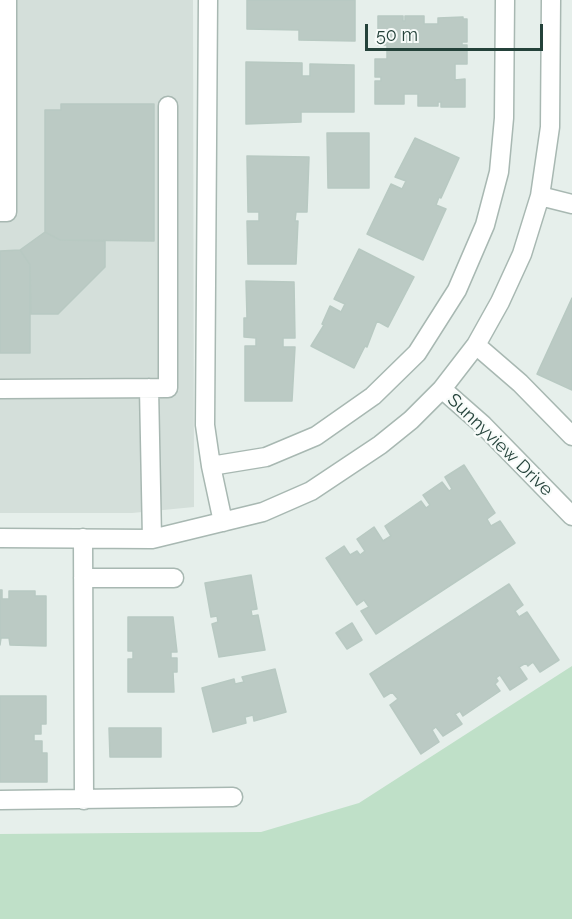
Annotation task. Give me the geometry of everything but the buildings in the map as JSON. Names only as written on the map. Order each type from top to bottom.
[{"type":"street","points":[[0,212],[7,212],[7,0]]},
{"type":"street","points":[[208,0],[205,425],[223,522]]},
{"type":"street","points":[[211,466],[266,457],[326,430],[373,396],[417,352],[457,290],[485,225],[499,172],[504,118],[505,0]]},
{"type":"street","name":"Sunnyview Drive","points":[[551,0],[550,127],[540,196],[522,254],[476,345],[442,389],[483,425],[572,516]]},
{"type":"street","points":[[0,389],[168,388],[168,106]]},
{"type":"street","points":[[540,196],[572,204]]},
{"type":"street","points":[[476,345],[520,383],[572,436]]},
{"type":"street","points":[[149,388],[152,539]]},
{"type":"street","points":[[0,538],[152,539],[263,512],[311,491],[380,445],[411,420],[442,389]]},
{"type":"street","points":[[83,538],[84,800]]},
{"type":"street","points":[[83,578],[174,578]]},
{"type":"street","points":[[0,800],[233,797]]},
{"type":"shaded area","points":[[0,0],[193,0],[194,507],[132,513],[0,513]]},
{"type":"green space","points":[[572,666],[572,919],[0,919],[0,834],[261,832],[359,803]]}]
